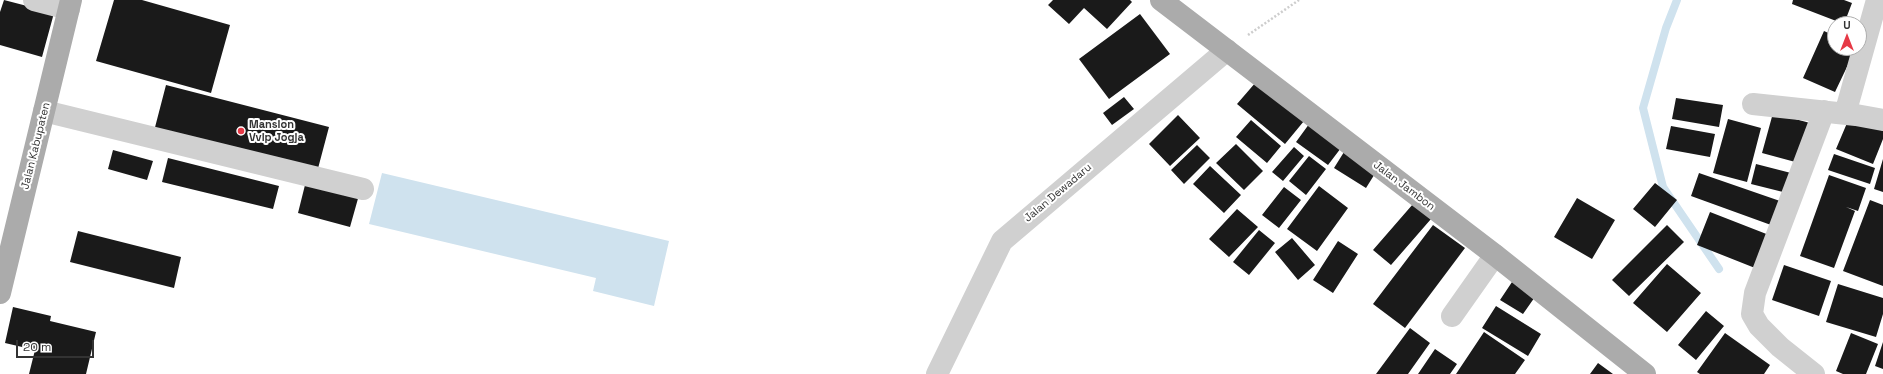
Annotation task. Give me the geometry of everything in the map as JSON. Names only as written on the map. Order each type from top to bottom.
[{"type":"main road","name":"Jalan Jambon","points":[[1161,0],[1495,255],[1645,374]]},
{"type":"main road","name":"Jalan Kabupaten","points":[[0,293],[70,5]]},
{"type":"street","points":[[34,0],[70,5]]},
{"type":"street","points":[[1845,114],[1877,0]]},
{"type":"street","name":"Jalan Dewadaru","points":[[937,374],[1002,241],[1227,50]]},
{"type":"street","points":[[1753,104],[1845,114],[1883,120]]},
{"type":"street","points":[[44,112],[363,189]]},
{"type":"street","points":[[1814,374],[1780,347],[1759,326],[1752,314],[1755,293],[1824,112]]},
{"type":"street","points":[[1452,316],[1495,255]]},
{"type":"path","points":[[1227,50],[1299,0]]},
{"type":"water","points":[[382,173],[669,241],[654,306],[593,291],[596,278],[369,224]]},
{"type":"building","points":[[4,0],[54,13],[42,57],[0,45],[0,12]]},
{"type":"building","points":[[114,0],[142,0],[230,25],[211,93],[96,61]]},
{"type":"building","points":[[1053,0],[1130,0],[1132,2],[1107,29],[1084,8],[1069,24],[1048,5]]},
{"type":"building","points":[[1793,0],[1844,0],[1852,3],[1847,16],[1827,16],[1827,17],[1792,4]]},
{"type":"building","points":[[1140,14],[1170,54],[1109,99],[1079,59]]},
{"type":"building","points":[[1824,31],[1827,32],[1827,56],[1852,56],[1835,92],[1803,78]]},
{"type":"building","points":[[1256,82],[1304,121],[1285,144],[1237,104]]},
{"type":"building","name":"Mansion Vvip Jogja","points":[[166,85],[329,127],[316,176],[153,135]]},
{"type":"building","points":[[1124,97],[1134,109],[1112,125],[1103,113]]},
{"type":"building","points":[[1676,98],[1723,105],[1719,127],[1672,119]]},
{"type":"building","points":[[1773,113],[1810,123],[1799,163],[1762,153]]},
{"type":"building","points":[[1178,115],[1200,138],[1170,166],[1149,144]]},
{"type":"building","points":[[1850,116],[1883,130],[1883,139],[1873,164],[1836,149]]},
{"type":"building","points":[[1728,119],[1761,128],[1747,182],[1713,173]]},
{"type":"building","points":[[1251,120],[1281,146],[1267,163],[1236,137]]},
{"type":"building","points":[[1312,120],[1344,144],[1328,165],[1296,142]]},
{"type":"building","points":[[1671,126],[1715,134],[1710,157],[1666,149]]},
{"type":"building","points":[[1236,144],[1263,171],[1244,190],[1216,163]]},
{"type":"building","points":[[1197,145],[1210,158],[1184,184],[1171,170]]},
{"type":"building","points":[[1294,147],[1304,156],[1283,181],[1272,172]]},
{"type":"building","points":[[113,150],[153,161],[147,180],[108,169]]},
{"type":"building","points":[[1344,152],[1376,172],[1366,188],[1334,168]]},
{"type":"building","points":[[1834,154],[1875,168],[1870,184],[1828,170]]},
{"type":"building","points":[[1309,156],[1326,169],[1306,195],[1289,181]]},
{"type":"building","points":[[168,158],[279,186],[273,209],[162,182]]},
{"type":"building","points":[[1883,159],[1883,192],[1874,189]]},
{"type":"building","points":[[1756,164],[1791,173],[1787,193],[1751,184]]},
{"type":"building","points":[[1210,166],[1241,195],[1224,213],[1193,184]]},
{"type":"building","points":[[1699,173],[1780,201],[1771,225],[1691,196]]},
{"type":"building","points":[[1829,175],[1866,188],[1858,211],[1846,207],[1855,211],[1834,268],[1800,256]]},
{"type":"building","points":[[306,181],[359,195],[350,227],[298,213]]},
{"type":"building","points":[[1655,183],[1677,200],[1655,227],[1633,209]]},
{"type":"building","points":[[1319,186],[1348,208],[1317,251],[1287,229]]},
{"type":"building","points":[[1284,187],[1301,200],[1279,228],[1262,215]]},
{"type":"building","points":[[1577,198],[1615,220],[1592,259],[1554,237]]},
{"type":"building","points":[[1870,200],[1883,205],[1883,286],[1843,271]]},
{"type":"building","points":[[1413,204],[1431,219],[1391,265],[1373,250]]},
{"type":"building","points":[[1237,209],[1258,227],[1229,257],[1209,239]]},
{"type":"building","points":[[1710,212],[1769,235],[1755,268],[1697,245]]},
{"type":"building","points":[[1433,225],[1465,248],[1405,328],[1373,304]]},
{"type":"building","points":[[1667,225],[1684,242],[1629,296],[1612,280]]},
{"type":"building","points":[[1259,230],[1275,243],[1249,275],[1233,262]]},
{"type":"building","points":[[78,231],[181,257],[174,288],[70,262]]},
{"type":"building","points":[[1292,238],[1315,265],[1298,280],[1275,252]]},
{"type":"building","points":[[1338,241],[1358,254],[1333,293],[1313,280]]},
{"type":"building","points":[[1667,264],[1701,293],[1667,332],[1633,303]]},
{"type":"building","points":[[1784,265],[1831,281],[1819,316],[1772,300]]},
{"type":"building","points":[[1514,279],[1537,294],[1523,314],[1500,300]]},
{"type":"building","points":[[1838,284],[1883,298],[1883,314],[1876,337],[1826,322]]},
{"type":"building","points":[[1496,306],[1541,334],[1528,356],[1482,328]]},
{"type":"building","points":[[13,307],[51,316],[50,321],[96,332],[86,374],[29,374],[35,350],[5,343]]},
{"type":"building","points":[[1706,311],[1724,326],[1696,360],[1678,345]]},
{"type":"building","points":[[1410,328],[1430,343],[1408,374],[1376,374]]},
{"type":"building","points":[[1484,332],[1525,360],[1515,374],[1456,374]]},
{"type":"building","points":[[1725,333],[1770,365],[1764,374],[1700,374],[1697,372]]},
{"type":"building","points":[[1851,333],[1878,344],[1866,374],[1843,374],[1836,371]]},
{"type":"building","points":[[1883,342],[1883,369],[1875,366]]},
{"type":"building","points":[[1435,349],[1457,364],[1450,374],[1418,374]]},
{"type":"building","points":[[1598,363],[1613,374],[1590,374]]},
{"type":"waterway","points":[[1677,0],[1666,28],[1643,108],[1663,187],[1719,269]]},
{"type":"place","name":"Mansion Vvip Jogja","points":[[241,131]]}]
